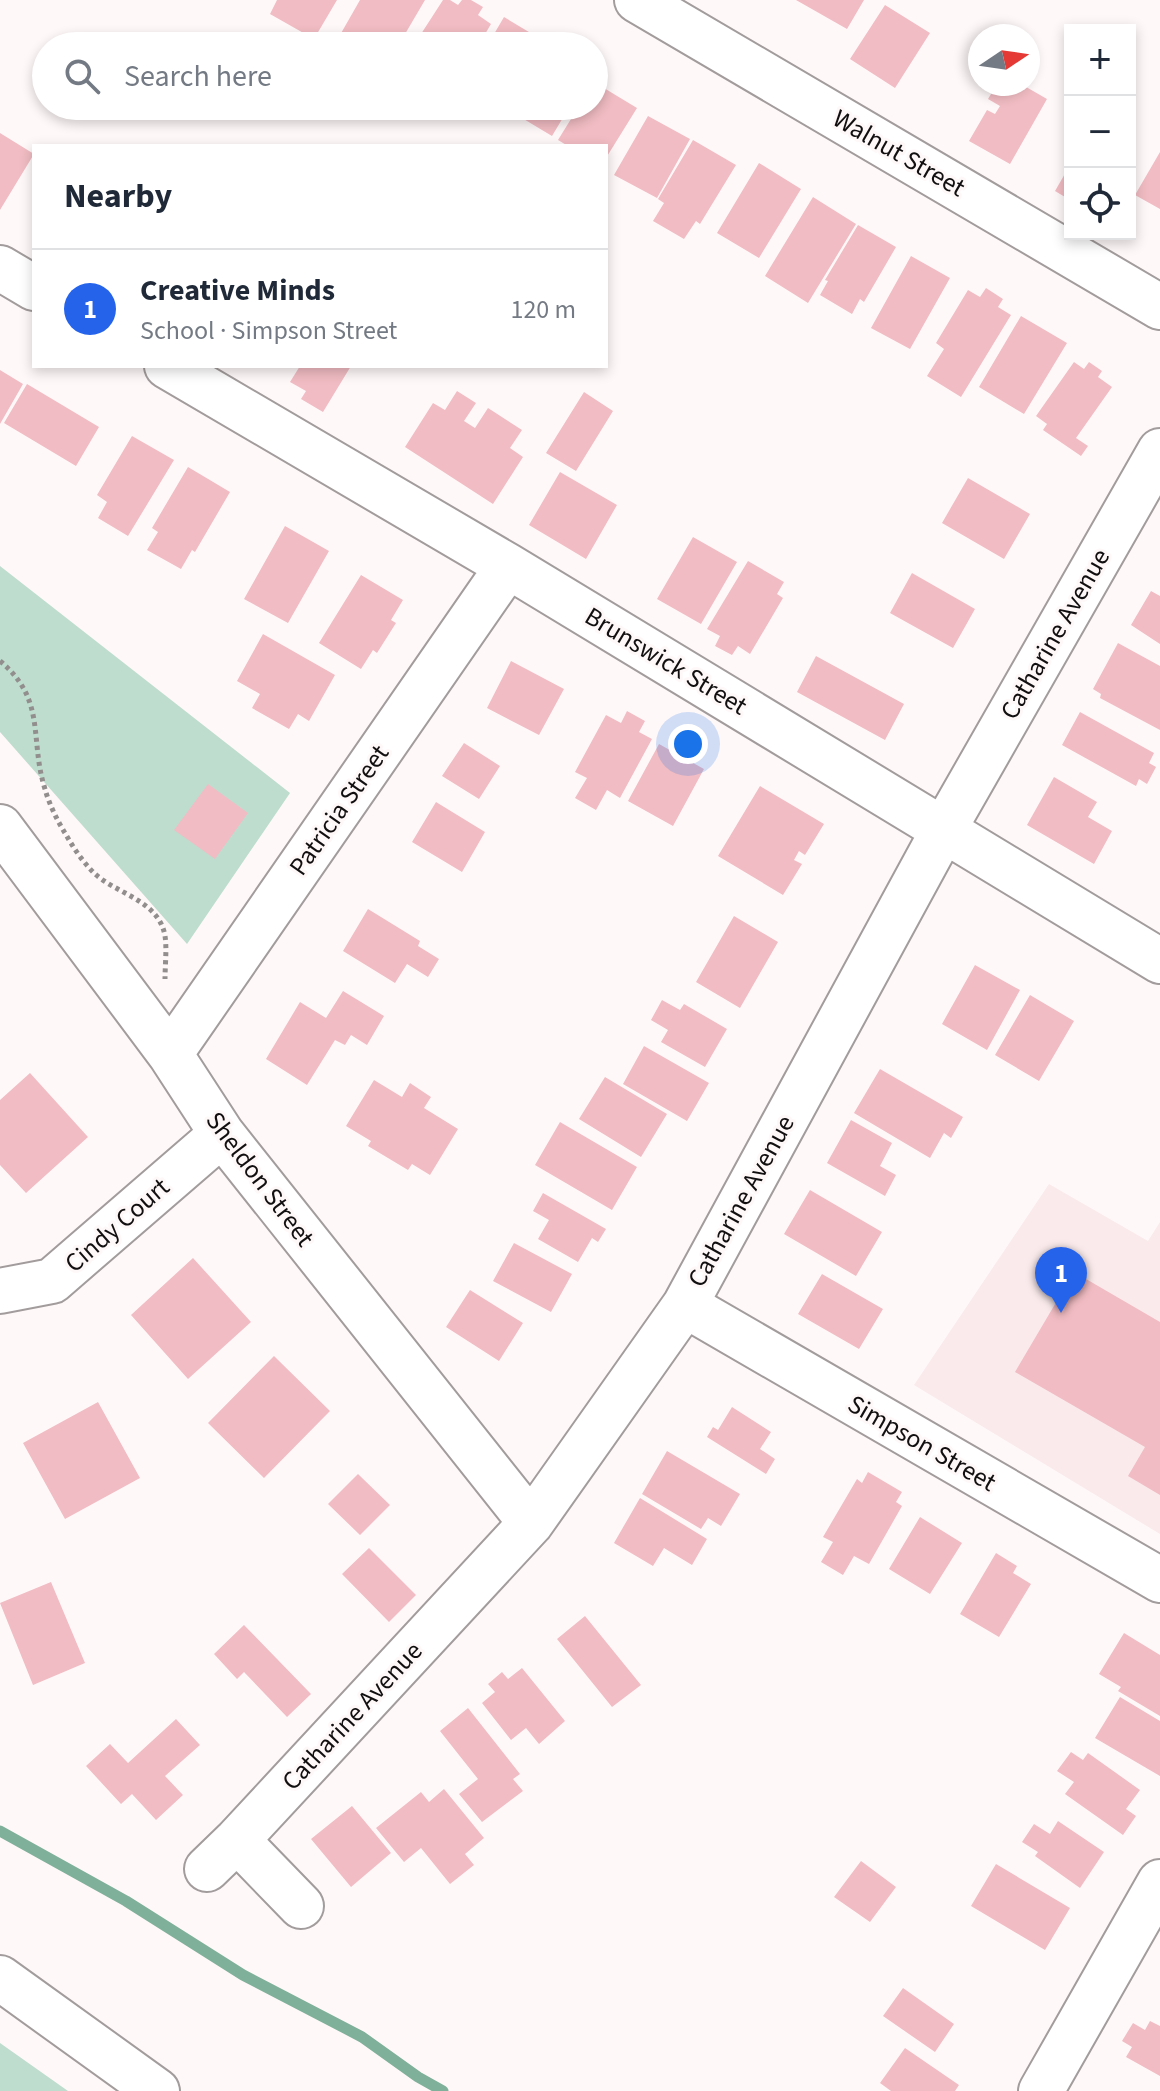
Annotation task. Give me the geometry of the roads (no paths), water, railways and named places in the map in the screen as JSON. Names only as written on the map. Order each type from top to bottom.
[{"type":"street","name":"Walnut Street","points":[[637,0],[1160,307]]},
{"type":"street","points":[[0,268],[32,287]]},
{"type":"street","name":"Brunswick Street","points":[[170,368],[508,566],[1160,961]]},
{"type":"street","name":"Catharine Avenue","points":[[301,1906],[222,1854],[531,1523],[685,1305],[944,829],[1160,451]]},
{"type":"street","name":"Patricia Street","points":[[170,1054],[508,566]]},
{"type":"street","name":"Sheldon Street","points":[[0,827],[170,1054],[222,1134],[531,1523]]},
{"type":"street","name":"Cindy Court","points":[[0,1291],[52,1281],[222,1134]]},
{"type":"street","name":"Simpson Street","points":[[685,1305],[1160,1580]]},
{"type":"street","points":[[1041,2091],[1160,1882]]},
{"type":"street","points":[[0,1978],[157,2091]]},
{"type":"waterway","points":[[0,1831],[126,1901],[243,1975],[362,2037],[443,2091]]},
{"type":"place","name":"Creative Minds","points":[[1061,1313]]}]
